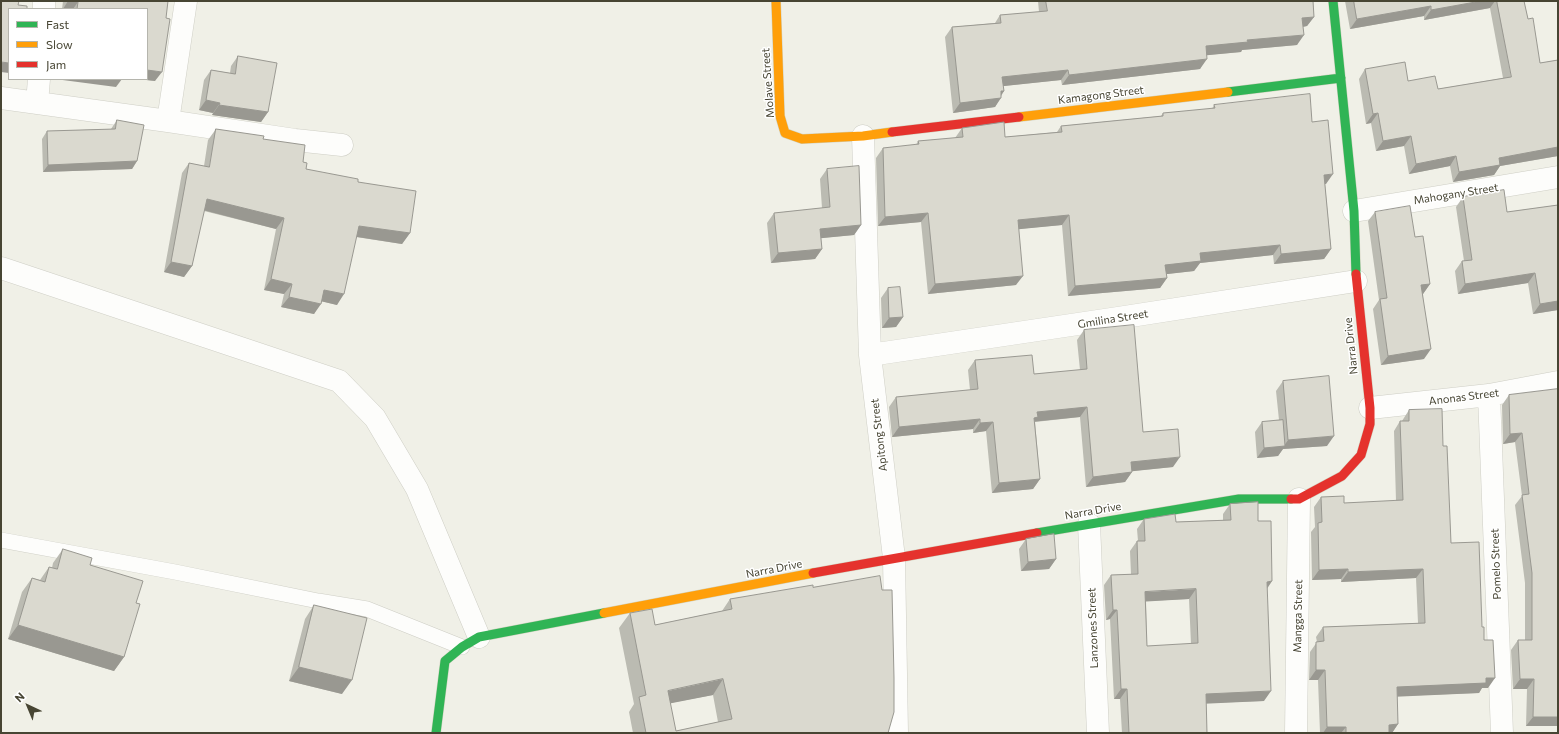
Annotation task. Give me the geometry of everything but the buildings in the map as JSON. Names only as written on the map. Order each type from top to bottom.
[{"type":"street","points":[[168,121],[186,1]]},
{"type":"street","name":"Molave Street","points":[[776,1],[780,116],[785,133],[802,139],[863,136]]},
{"type":"street","name":"Narra Drive","points":[[436,733],[445,661],[470,642],[894,558],[1089,524],[1239,499],[1299,499],[1342,476],[1361,454],[1370,424],[1370,408],[1356,281],[1354,211],[1333,1]]},
{"type":"street","name":"Kamagong Street","points":[[863,136],[1341,78]]},
{"type":"street","points":[[37,103],[39,80]]},
{"type":"street","points":[[1,98],[295,140],[342,145]]},
{"type":"street","name":"Apitong Street","points":[[863,136],[870,355],[894,558],[897,733]]},
{"type":"street","name":"Mahogany Street","points":[[1354,211],[1558,177]]},
{"type":"street","points":[[1,268],[339,381],[375,418],[417,490],[470,642]]},
{"type":"street","name":"Gmilina Street","points":[[870,355],[1356,281]]},
{"type":"street","name":"Anonas Street","points":[[1370,408],[1489,395],[1558,382]]},
{"type":"street","name":"Pomelo Street","points":[[1489,395],[1502,733]]},
{"type":"street","name":"Mangga Street","points":[[1296,733],[1299,499]]},
{"type":"street","name":"Lanzones Street","points":[[1089,524],[1098,733]]},
{"type":"lane","points":[[1,540],[175,572],[318,602],[367,609],[470,642]]},
{"type":"traffic: fast","points":[[1333,1],[1354,211],[1356,274]]},
{"type":"traffic: fast","points":[[1228,92],[1341,78]]},
{"type":"traffic: fast","points":[[1037,533],[1239,499],[1291,499]]},
{"type":"traffic: fast","points":[[436,733],[445,661],[462,647],[479,637],[604,613]]},
{"type":"traffic: slow","points":[[776,1],[780,116],[785,133],[802,139],[863,136],[892,132]]},
{"type":"traffic: slow","points":[[1019,117],[1228,92]]},
{"type":"traffic: slow","points":[[604,613],[813,573]]},
{"type":"traffic: jam","points":[[892,132],[1019,117]]},
{"type":"traffic: jam","points":[[1291,499],[1299,499],[1342,476],[1361,455],[1370,424],[1370,408],[1356,274]]},
{"type":"traffic: jam","points":[[813,573],[1037,533]]}]
